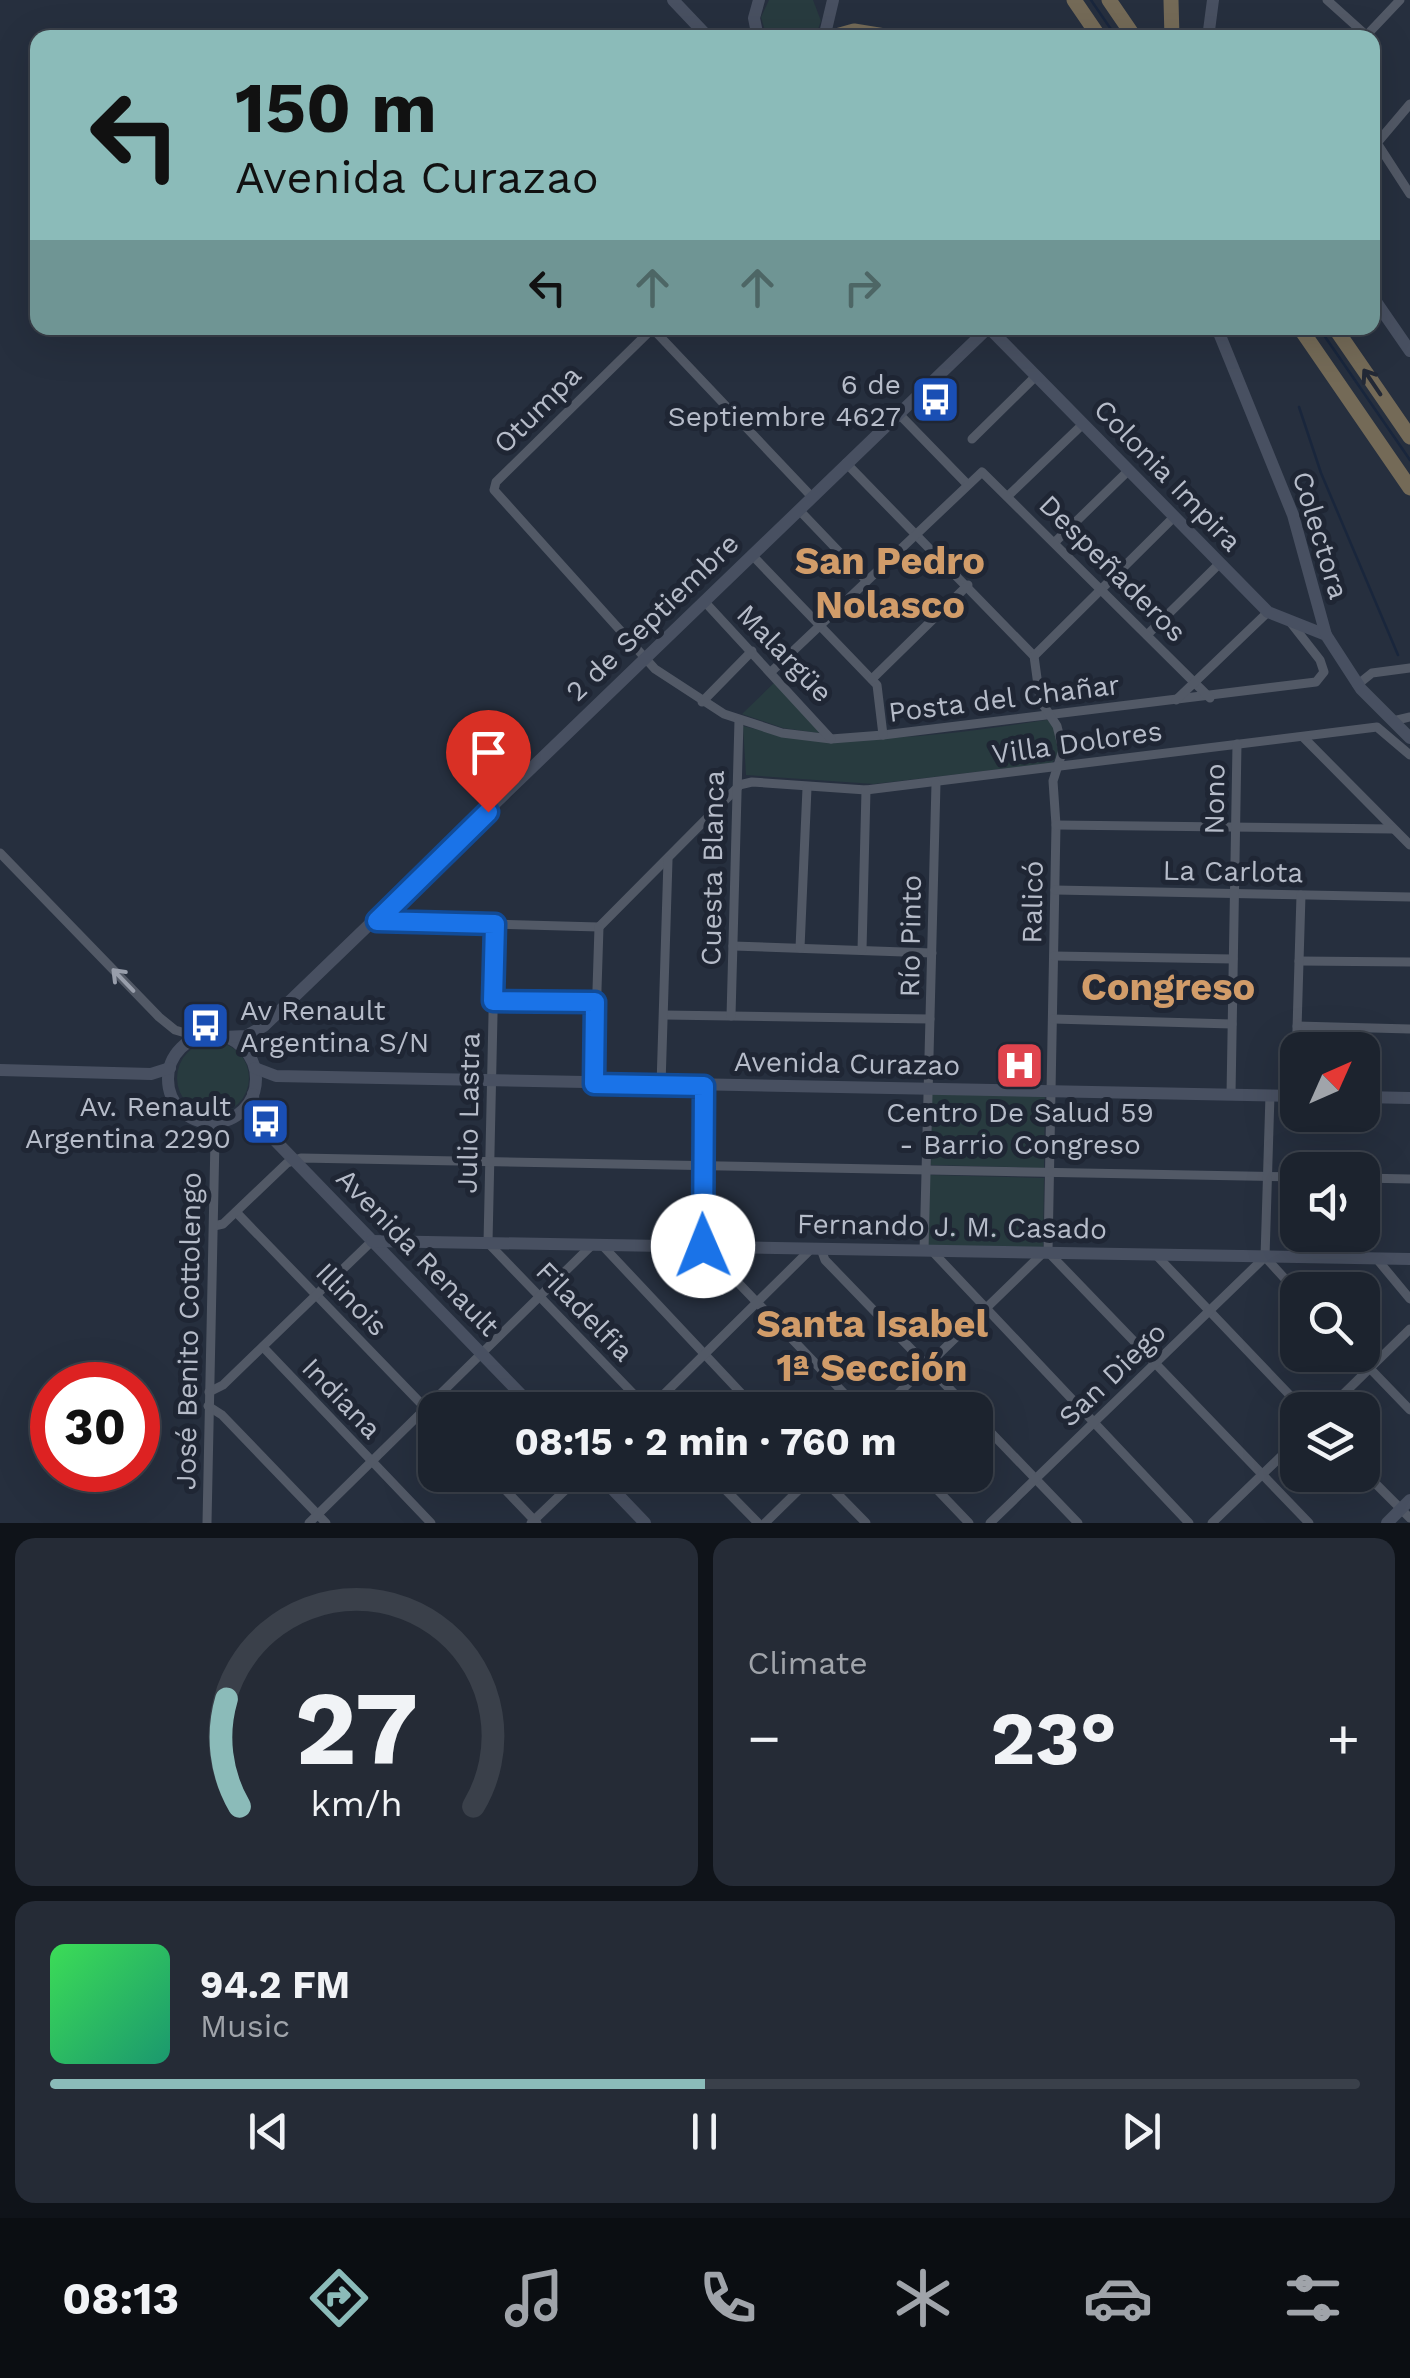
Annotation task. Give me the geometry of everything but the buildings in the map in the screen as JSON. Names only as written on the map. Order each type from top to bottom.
[{"type":"highway","points":[[1074,0],[1095,30]]},
{"type":"highway","points":[[1109,0],[1130,30]]},
{"type":"highway","points":[[1170,0],[1172,30]]},
{"type":"highway","points":[[1295,335],[1379,443]]},
{"type":"highway","points":[[1305,335],[1410,488]]},
{"type":"highway","points":[[1340,335],[1410,437]]},
{"type":"street","points":[[665,0],[692,30]]},
{"type":"street","points":[[673,0],[701,30]]},
{"type":"street","points":[[756,30],[754,18],[759,0]]},
{"type":"street","points":[[1209,30],[1213,0]]},
{"type":"street","points":[[1326,0],[1358,30]]},
{"type":"street","points":[[1371,30],[1400,0]]},
{"type":"street","points":[[826,30],[828,4]]},
{"type":"street","points":[[1380,139],[1410,104]]},
{"type":"street","points":[[1380,148],[1410,194]]},
{"type":"street","points":[[1380,307],[1407,346]]},
{"type":"street","name":"Otumpa","points":[[496,482],[645,335]]},
{"type":"street","points":[[659,335],[812,497]]},
{"type":"street","name":"2 de Septiembre","points":[[224,1037],[246,1036],[264,1026],[981,335]]},
{"type":"street","name":"Colonia Impira","points":[[995,335],[1268,612],[1326,634]]},
{"type":"street","name":"Colectora","points":[[1220,335],[1293,514],[1326,634],[1358,685],[1410,737]]},
{"type":"street","points":[[972,439],[1036,376]]},
{"type":"street","points":[[772,672],[966,484],[898,413]]},
{"type":"street","points":[[1009,495],[1083,424]]},
{"type":"street","points":[[846,463],[1034,656],[1174,517]]},
{"type":"street","points":[[1055,542],[1129,470]]},
{"type":"street","name":"Despeñaderos","points":[[966,484],[982,472],[1009,495],[1210,698]]},
{"type":"street","name":"Posta del Chañar","points":[[496,482],[496,494],[644,660],[702,702],[739,720],[782,732],[831,738],[883,735],[1210,698],[1320,680],[1324,672],[1320,660],[1290,623]]},
{"type":"street","points":[[798,510],[866,580]]},
{"type":"street","points":[[752,555],[872,678],[877,686],[883,735]]},
{"type":"street","points":[[1147,634],[1220,563]]},
{"type":"street","points":[[872,678],[968,585]]},
{"type":"street","name":"Malargüe","points":[[704,602],[831,738]]},
{"type":"street","points":[[1176,700],[1268,612]]},
{"type":"street","points":[[702,702],[752,651]]},
{"type":"street","name":"Ralicó","points":[[1034,656],[1040,700],[1063,750],[1053,781],[1056,825],[1046,1252]]},
{"type":"street","points":[[1358,685],[1372,673],[1410,668]]},
{"type":"street","points":[[1392,721],[1410,717]]},
{"type":"street","name":"Cuesta Blanca","points":[[731,1016],[739,720]]},
{"type":"street","name":"Villa Dolores","points":[[739,786],[752,782],[866,790],[1377,727],[1410,755]]},
{"type":"street","points":[[1303,737],[1410,845]]},
{"type":"street","name":"Nono","points":[[1231,1094],[1237,744]]},
{"type":"street","name":"Río Pinto","points":[[928,1251],[926,1170],[936,783]]},
{"type":"street","points":[[594,1084],[599,927],[739,786]]},
{"type":"street","points":[[800,948],[807,788]]},
{"type":"street","points":[[862,950],[866,790]]},
{"type":"street","points":[[1056,825],[1393,829]]},
{"type":"street","points":[[0,853],[168,1025],[199,1037],[224,1037],[253,1063],[255,1089],[236,1116],[222,1122],[206,1122],[182,1110],[170,1075],[179,1050],[199,1037]]},
{"type":"street","points":[[661,1085],[668,860]]},
{"type":"street","name":"La Carlota","points":[[1055,890],[1410,897]]},
{"type":"street","points":[[1297,1032],[1301,895]]},
{"type":"street","points":[[377,921],[599,927]]},
{"type":"street","name":"Julio Lastra","points":[[488,1243],[495,924]]},
{"type":"street","points":[[733,946],[932,953]]},
{"type":"street","points":[[1054,956],[1234,959]]},
{"type":"street","points":[[1299,961],[1410,962]]},
{"type":"street","points":[[493,1001],[595,1002]]},
{"type":"street","points":[[664,1015],[930,1019]]},
{"type":"street","points":[[1053,1020],[1232,1024]]},
{"type":"street","name":"2 de Septiembre","points":[[253,1063],[264,1026]]},
{"type":"street","points":[[1297,1026],[1410,1029]]},
{"type":"street","name":"Avenida Curazao","points":[[253,1063],[276,1076],[1280,1095]]},
{"type":"street","points":[[0,1070],[170,1075]]},
{"type":"street","name":"Avenida Curazao","points":[[255,1089],[276,1076]]},
{"type":"street","points":[[704,1086],[703,1246],[843,1392]]},
{"type":"street","name":"Avenida Renault","points":[[255,1089],[254,1114],[264,1129],[519,1392]]},
{"type":"street","points":[[1270,1095],[1265,1257],[1280,1273]]},
{"type":"street","points":[[1380,1097],[1410,1098]]},
{"type":"street","name":"Avenida Renault","points":[[236,1116],[264,1129]]},
{"type":"street","name":"José Benito Cottolengo","points":[[206,1122],[215,1139]]},
{"type":"street","name":"José Benito Cottolengo","points":[[207,1523],[215,1139],[222,1122]]},
{"type":"street","points":[[214,1226],[236,1212],[294,1160],[1280,1176]]},
{"type":"street","points":[[1380,1178],[1410,1178]]},
{"type":"street","name":"Illinois","points":[[236,1212],[418,1400]]},
{"type":"street","points":[[208,1392],[223,1385],[372,1241]]},
{"type":"street","name":"Fernando J. M. Casado","points":[[372,1241],[1410,1259]]},
{"type":"street","name":"Filadelfia","points":[[488,1243],[632,1392]]},
{"type":"street","points":[[450,1392],[596,1244],[739,1392]]},
{"type":"street","points":[[667,1392],[816,1249],[953,1392]]},
{"type":"street","points":[[928,1251],[1189,1523]]},
{"type":"street","points":[[900,1392],[1046,1252],[1309,1523]]},
{"type":"street","points":[[1156,1254],[1287,1392]]},
{"type":"street","name":"San Diego","points":[[990,1523],[1265,1257]]},
{"type":"street","points":[[1376,1258],[1410,1299]]},
{"type":"street","points":[[1380,1358],[1410,1329]]},
{"type":"street","name":"Indiana","points":[[263,1347],[431,1523]]},
{"type":"street","points":[[1346,1392],[1366,1372]]},
{"type":"street","points":[[1374,1372],[1410,1410]]},
{"type":"street","points":[[208,1406],[222,1415],[326,1523]]},
{"type":"street","points":[[309,1523],[418,1424]]},
{"type":"street","points":[[993,1435],[1078,1523]]},
{"type":"street","points":[[1212,1523],[1280,1458]]},
{"type":"street","points":[[1380,1486],[1407,1509],[1387,1523]]},
{"type":"street","points":[[507,1492],[534,1522],[564,1492]]},
{"type":"street","points":[[615,1492],[645,1523]]},
{"type":"street","points":[[729,1492],[761,1523],[797,1492]]},
{"type":"street","points":[[834,1492],[866,1523]]},
{"type":"street","points":[[939,1492],[969,1523]]},
{"type":"green space","points":[[769,0],[813,0],[821,21],[818,30],[765,30],[761,17]]},
{"type":"green space","points":[[777,680],[818,733],[783,728],[742,714]]},
{"type":"green space","points":[[1052,719],[1059,753],[1052,763],[874,784],[746,775],[743,726],[817,738],[856,739],[977,730]]},
{"type":"green space","points":[[213,1042],[238,1053],[249,1078],[238,1103],[213,1114],[188,1103],[177,1078],[188,1053]]},
{"type":"green space","points":[[932,1092],[1045,1094],[1044,1168],[931,1165]]},
{"type":"green space","points":[[930,1175],[1044,1178],[1043,1250],[928,1247]]},
{"type":"waterway","points":[[1091,0],[1112,30]]},
{"type":"waterway","points":[[1324,335],[1410,460]]},
{"type":"waterway","points":[[1299,407],[1321,473],[1398,655]]},
{"type":"place","name":"6 de Septiembre 4627","points":[[936,400]]},
{"type":"place","name":"Av Renault Argentina S/N","points":[[205,1026]]},
{"type":"place","name":"Centro De Salud 59 - Barrio Congreso","points":[[1020,1065]]},
{"type":"place","name":"Av. Renault Argentina 2290","points":[[266,1122]]},
{"type":"district","name":"San Pedro Nolasco","points":[[890,583]]},
{"type":"district","name":"Congreso","points":[[1168,987]]},
{"type":"district","name":"Santa Isabel 1ª Sección","points":[[872,1346]]},
{"type":"route","points":[[488,812],[377,921],[495,924],[493,1001],[595,1002],[594,1084],[704,1086],[703,1246]]}]
